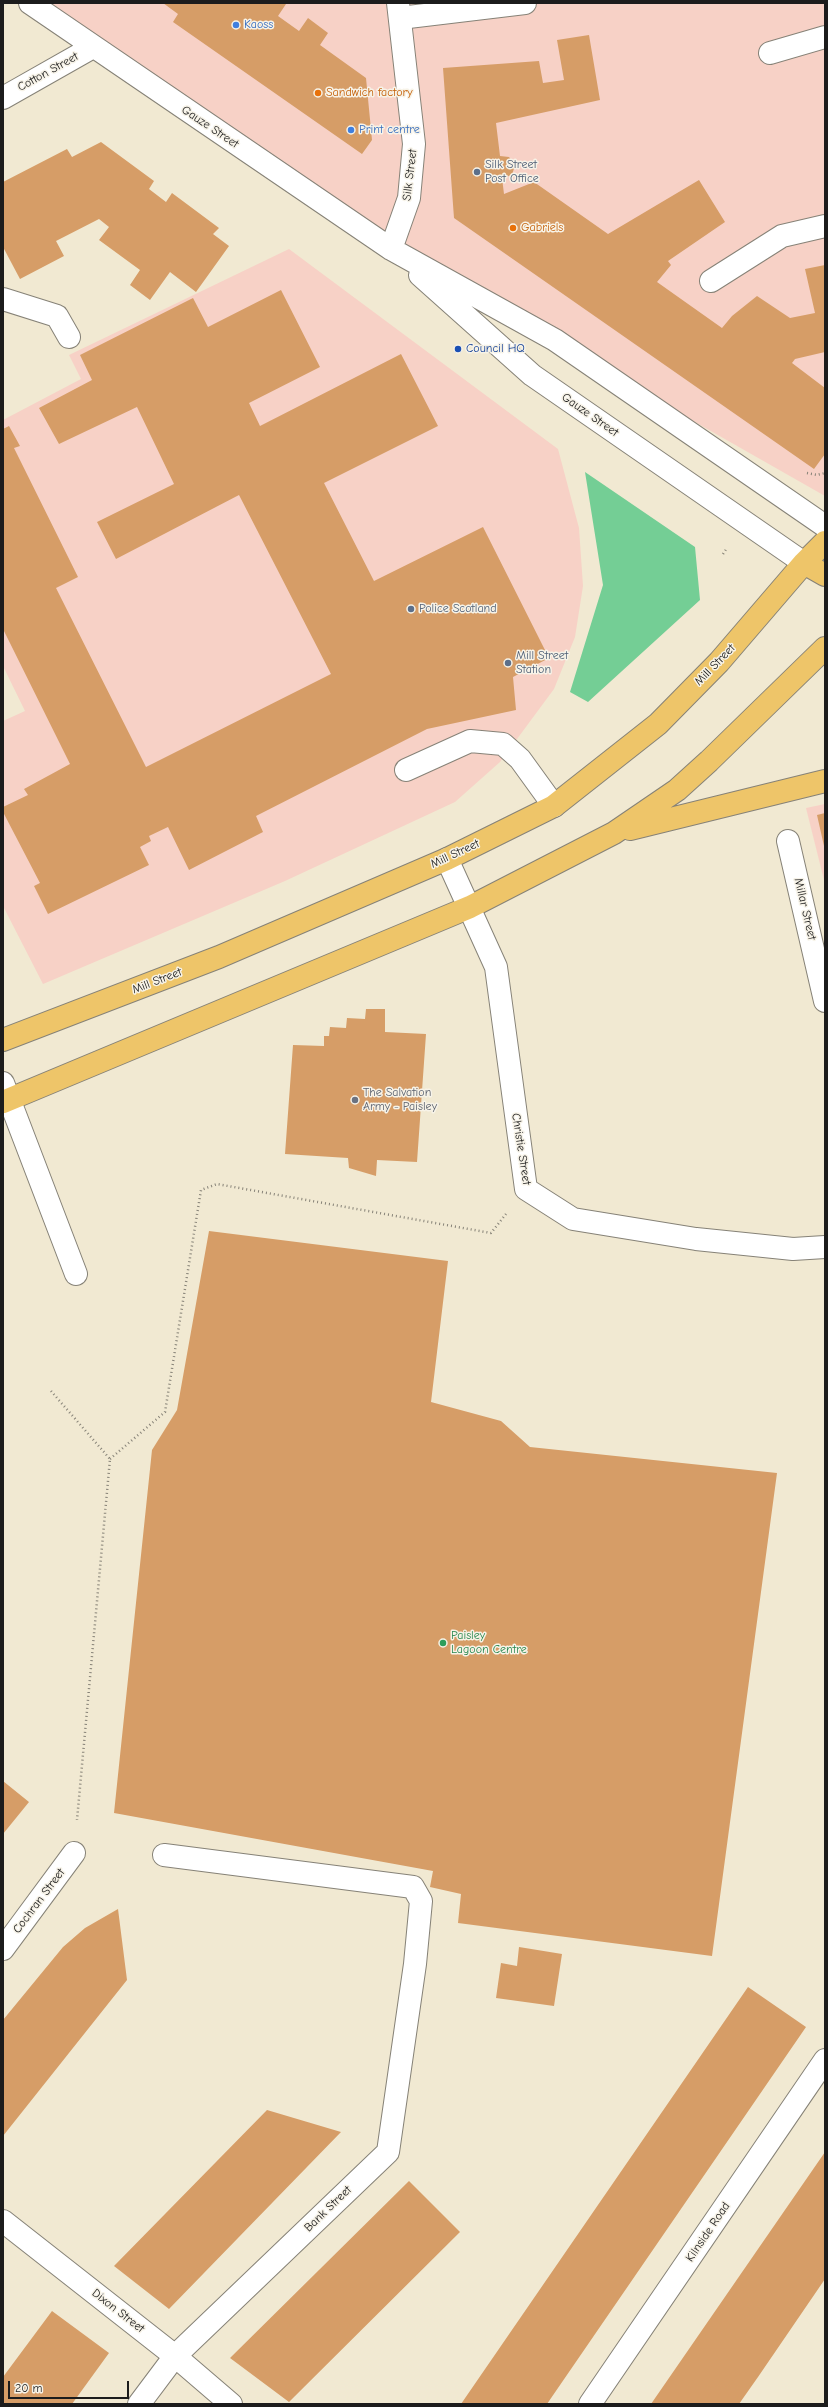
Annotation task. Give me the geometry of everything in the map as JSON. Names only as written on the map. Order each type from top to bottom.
[{"type":"main road","name":"Mill Street","points":[[3,1040],[219,957],[447,859],[554,806],[658,724],[724,656],[804,563],[825,542]]},
{"type":"main road","points":[[804,563],[825,575]]},
{"type":"main road","points":[[5,1095],[470,907],[614,833],[682,785],[825,648]]},
{"type":"main road","points":[[614,833],[825,781]]},
{"type":"street","name":"Gauze Street","points":[[30,3],[391,249],[555,340],[825,526]]},
{"type":"street","points":[[399,10],[525,3]]},
{"type":"street","name":"Silk Street","points":[[391,249],[409,198],[414,144],[399,10]]},
{"type":"street","points":[[770,52],[825,37]]},
{"type":"street","name":"Cotton Street","points":[[3,98],[93,47]]},
{"type":"street","points":[[711,281],[782,236],[825,226]]},
{"type":"street","name":"Gauze Street","points":[[391,249],[532,375],[804,563]]},
{"type":"street","points":[[3,299],[57,316],[69,337]]},
{"type":"street","points":[[406,770],[470,741],[503,744],[520,760],[554,806]]},
{"type":"street","name":"Millar Street","points":[[788,841],[818,938],[825,1001]]},
{"type":"street","name":"Christie Street","points":[[447,859],[496,967],[526,1189],[573,1219],[696,1239],[792,1249],[825,1247]]},
{"type":"street","points":[[5,1095],[76,1274]]},
{"type":"street","name":"Cochran Street","points":[[3,1949],[74,1853]]},
{"type":"street","name":"Bank Street","points":[[139,2404],[175,2356],[388,2152],[415,1964],[421,1901],[413,1887],[164,1855]]},
{"type":"street","name":"Kilnside Road","points":[[590,2404],[825,2060]]},
{"type":"street","name":"Dixon Street","points":[[3,2221],[175,2356],[231,2404]]},
{"type":"path","points":[[804,472],[817,475],[825,473]]},
{"type":"path","points":[[74,1853],[110,1459],[165,1412],[201,1190],[217,1184],[491,1232],[526,1189]]},
{"type":"path","points":[[51,1391],[110,1459]]},
{"type":"shaded area","points":[[32,3],[825,3],[825,496],[391,249]]},
{"type":"shaded area","points":[[289,249],[558,449],[579,528],[583,586],[575,637],[554,689],[500,762],[455,802],[285,881],[43,984],[3,906],[3,721],[25,711],[3,666],[3,420],[81,379],[69,355]]},
{"type":"shaded area","points":[[825,804],[825,884],[806,808]]},
{"type":"green space","points":[[585,472],[695,547],[700,600],[588,702],[570,692],[603,585]]},
{"type":"building","points":[[163,3],[292,3],[286,4],[278,16],[299,31],[308,18],[328,33],[320,45],[366,78],[372,140],[362,154],[173,22],[178,14]]},
{"type":"building","points":[[589,35],[600,100],[496,123],[500,156],[509,157],[515,165],[512,175],[502,178],[504,194],[534,182],[608,234],[699,180],[725,222],[668,261],[671,265],[657,282],[722,328],[732,316],[757,296],[790,318],[815,313],[805,269],[825,265],[825,352],[795,359],[792,363],[825,388],[825,454],[814,469],[454,218],[443,68],[539,61],[543,83],[564,80],[557,40]]},
{"type":"building","points":[[101,142],[154,181],[149,189],[166,202],[172,193],[219,228],[213,234],[229,246],[196,292],[170,272],[150,300],[130,285],[140,270],[99,240],[109,227],[99,219],[56,241],[64,256],[20,279],[3,247],[3,182],[67,149],[72,157]]},
{"type":"building","name":"Police Scotland","points":[[281,290],[320,367],[249,403],[260,426],[401,354],[438,426],[324,483],[374,581],[483,527],[549,658],[513,677],[516,710],[427,729],[256,816],[263,832],[189,870],[168,827],[149,836],[151,841],[140,847],[149,865],[48,914],[34,886],[40,883],[3,812],[3,807],[28,795],[24,789],[70,764],[3,629],[3,429],[9,426],[20,446],[14,448],[78,577],[56,588],[146,767],[331,674],[239,495],[116,559],[97,522],[174,484],[137,407],[59,444],[39,408],[92,380],[80,355],[193,298],[208,327]]},
{"type":"building","points":[[825,813],[825,846],[824,846],[817,815]]},
{"type":"building","name":"The Salvation Army - Paisley","points":[[366,1009],[385,1009],[385,1032],[426,1034],[417,1162],[377,1160],[376,1176],[349,1168],[348,1158],[285,1154],[293,1045],[324,1046],[324,1036],[329,1036],[330,1027],[346,1028],[347,1018],[365,1019]]},
{"type":"building","name":"Paisley Lagoon Centre","points":[[209,1231],[448,1261],[431,1402],[501,1421],[530,1447],[777,1473],[712,1956],[458,1923],[461,1894],[430,1887],[433,1871],[114,1813],[152,1450],[177,1410]]},
{"type":"building","points":[[3,1781],[29,1802],[3,1834]]},
{"type":"building","points":[[118,1909],[127,1980],[3,2136],[3,2020],[63,1947],[85,1928]]},
{"type":"building","points":[[519,1947],[562,1954],[554,2006],[496,1998],[501,1963],[517,1966]]},
{"type":"building","points":[[748,1987],[806,2027],[547,2404],[461,2404]]},
{"type":"building","points":[[267,2110],[341,2132],[169,2309],[114,2266]]},
{"type":"building","points":[[825,2152],[825,2279],[758,2377],[739,2404],[651,2404]]},
{"type":"building","points":[[409,2181],[460,2232],[289,2402],[230,2358]]},
{"type":"building","points":[[52,2311],[109,2353],[72,2404],[3,2404],[3,2377]]},
{"type":"place","name":"Kaoss","points":[[236,25]]},
{"type":"place","name":"Sandwich factory","points":[[318,93]]},
{"type":"place","name":"Print centre","points":[[351,130]]},
{"type":"place","name":"Silk Street Post Office","points":[[477,172]]},
{"type":"place","name":"Gabriels","points":[[513,228]]},
{"type":"place","name":"Council HQ","points":[[458,349]]},
{"type":"place","name":"Police Scotland","points":[[411,609]]},
{"type":"place","name":"Mill Street Station","points":[[508,663]]},
{"type":"place","name":"The Salvation Army - Paisley","points":[[355,1100]]},
{"type":"place","name":"Paisley Lagoon Centre","points":[[443,1643]]}]
